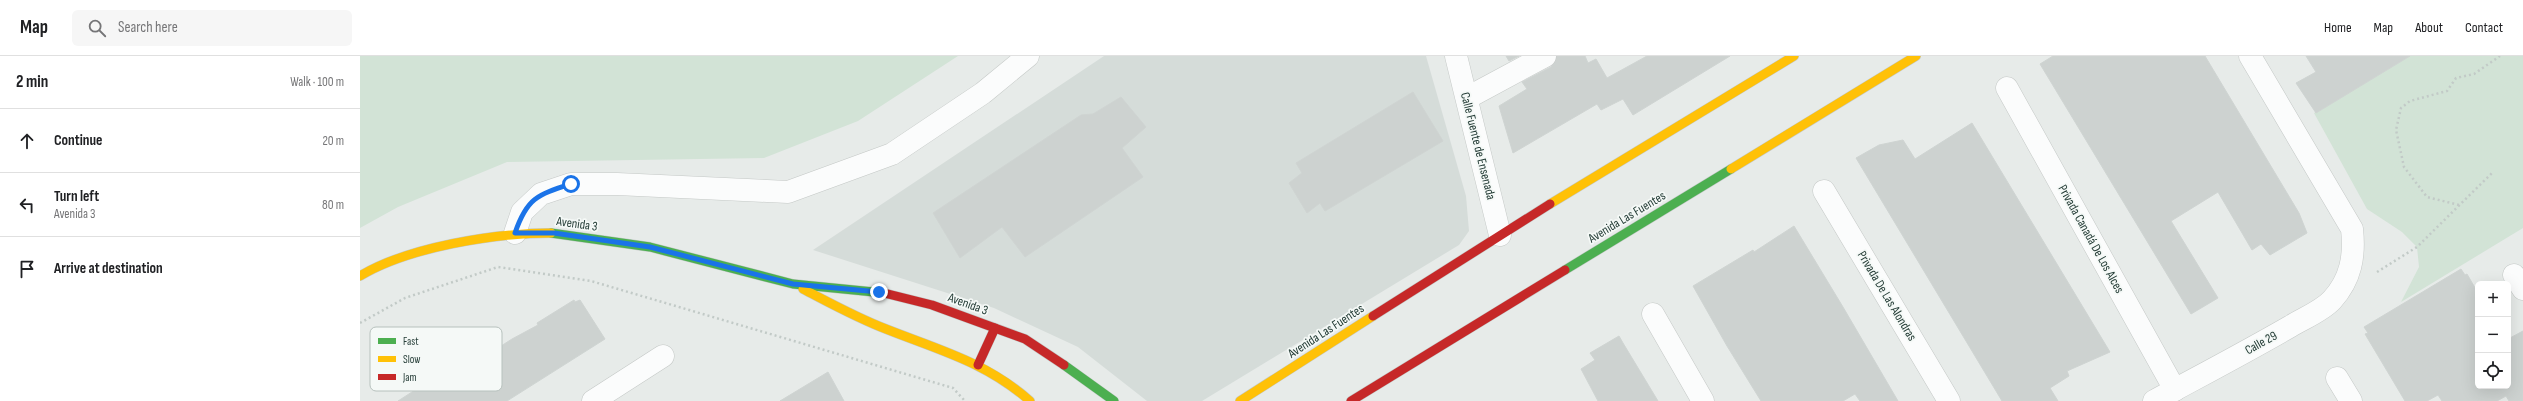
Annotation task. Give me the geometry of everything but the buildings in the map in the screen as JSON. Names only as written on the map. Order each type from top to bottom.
[{"type":"main road","name":"Avenida Las Fuentes","points":[[1240,401],[1500,235],[1794,56]]},
{"type":"main road","name":"Avenida Las Fuentes","points":[[1351,401],[1916,56]]},
{"type":"main road","name":"Avenida 3","points":[[360,276],[370,270],[420,252],[515,233],[554,233],[650,247],[793,284],[879,292],[932,305],[1025,339],[1108,395],[1114,401]]},
{"type":"main road","name":"Avenida 3","points":[[793,284],[865,321],[978,365],[1014,385],[1030,401]]},
{"type":"main road","points":[[978,365],[996,328]]},
{"type":"street","points":[[515,233],[522,212],[541,194],[571,184],[617,184],[788,192],[892,154],[983,93],[1028,56]]},
{"type":"street","name":"Calle Fuente de Ensenada","points":[[1456,56],[1500,235]]},
{"type":"street","points":[[1467,98],[1545,56]]},
{"type":"street","name":"Calle 29","points":[[2154,401],[2276,334],[2331,301],[2342,287],[2352,267],[2354,247],[2352,229],[2250,56]]},
{"type":"street","name":"Privada Canadá De Los Alces","points":[[2007,88],[2175,390]]},
{"type":"street","name":"Privada De Las Alondras","points":[[1824,191],[1949,401]]},
{"type":"street","points":[[1653,314],[1704,401]]},
{"type":"street","points":[[593,401],[663,356]]},
{"type":"street","points":[[2337,378],[2351,401]]},
{"type":"path","points":[[2459,205],[2427,197],[2404,167],[2396,130],[2400,108],[2410,102],[2447,91],[2456,78],[2474,74],[2500,56]]},
{"type":"path","points":[[2371,276],[2417,247],[2492,173]]},
{"type":"path","points":[[360,323],[405,298],[498,267],[591,281],[952,388],[965,401]]},
{"type":"shaded area","points":[[1104,56],[1426,56],[1466,196],[1469,231],[1459,245],[1202,401],[1147,401],[1078,347],[994,308],[813,250]]},
{"type":"green space","points":[[360,56],[958,56],[858,121],[764,158],[507,162],[398,207],[360,228]]},
{"type":"green space","points":[[2410,56],[2523,56],[2523,228],[2401,302],[2419,267],[2417,247],[2402,232],[2367,209],[2314,113]]},
{"type":"traffic: fast","points":[[1565,270],[1731,169]]},
{"type":"traffic: fast","points":[[551,233],[650,247],[793,284],[884,293]]},
{"type":"traffic: fast","points":[[1064,365],[1114,401]]},
{"type":"traffic: slow","points":[[1550,204],[1794,56]]},
{"type":"traffic: slow","points":[[1731,169],[1916,56]]},
{"type":"traffic: slow","points":[[360,276],[402,257],[452,244],[504,236],[551,233]]},
{"type":"traffic: slow","points":[[803,289],[865,320],[961,358],[996,376],[1030,401]]},
{"type":"traffic: slow","points":[[1240,401],[1373,316]]},
{"type":"traffic: jam","points":[[1373,316],[1550,204]]},
{"type":"traffic: jam","points":[[1351,401],[1565,270]]},
{"type":"traffic: jam","points":[[884,293],[932,305],[1025,339],[1064,365]]},
{"type":"traffic: jam","points":[[978,365],[995,328]]},
{"type":"route","points":[[571,184],[541,194],[522,212],[515,233],[554,233],[650,247],[793,284],[879,292]]}]
